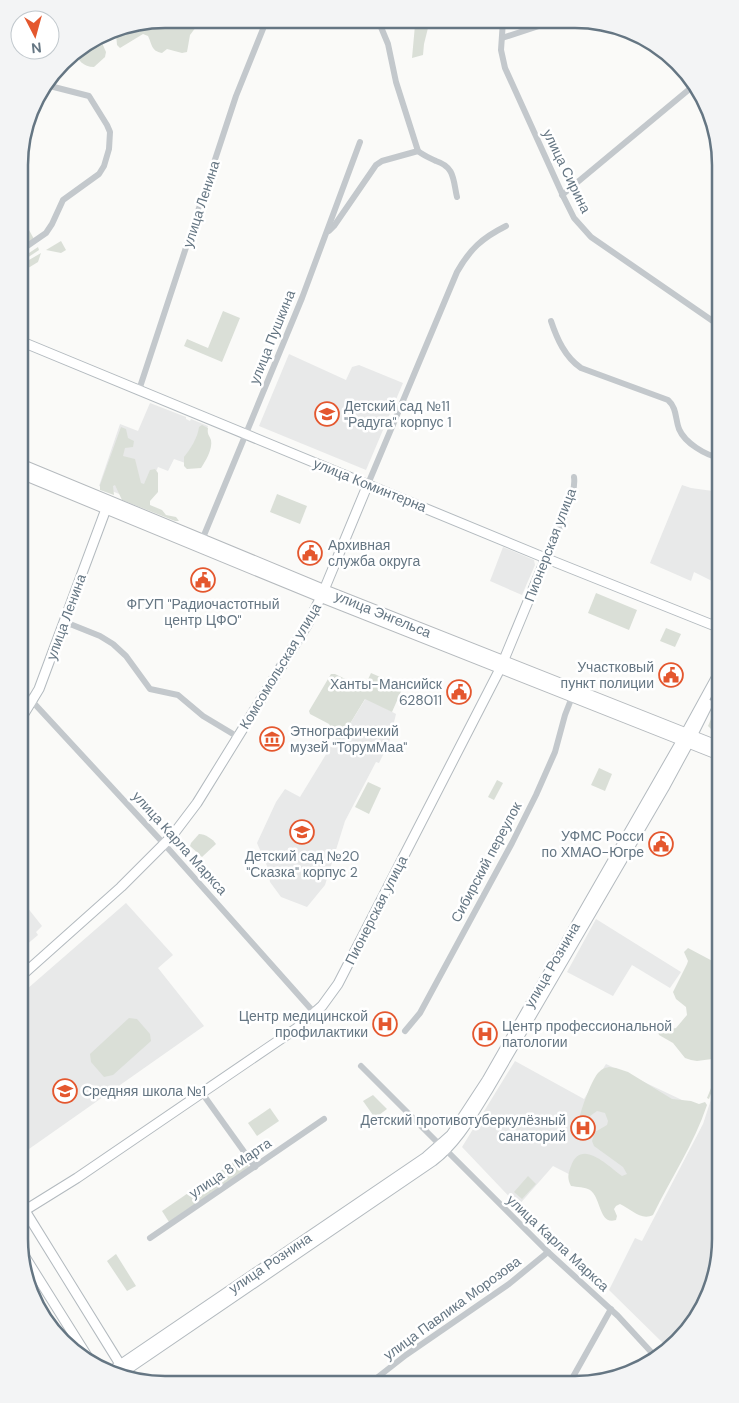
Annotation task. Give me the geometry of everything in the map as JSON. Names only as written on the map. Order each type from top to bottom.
[{"type":"main road","name":"улица Энгельса","points":[[27,467],[107,505],[502,666],[687,738],[711,751]]},
{"type":"main road","name":"улица Энгельса","points":[[27,476],[202,540],[323,594]]},
{"type":"main road","name":"улица Энгельса","points":[[502,666],[572,697],[687,738],[711,745]]},
{"type":"street","name":"улица Ленина","points":[[139,390],[236,96],[264,27]]},
{"type":"street","points":[[381,27],[388,44],[396,82],[418,152],[448,167],[453,177],[457,197]]},
{"type":"street","name":"улица Сирина","points":[[503,27],[502,55],[505,68],[574,218],[591,236],[712,320]]},
{"type":"street","points":[[502,38],[536,27]]},
{"type":"street","points":[[27,246],[49,230],[63,200],[102,171],[109,149],[110,132],[90,96],[53,86]]},
{"type":"street","points":[[562,195],[689,90]]},
{"type":"street","name":"улица Пушкина","points":[[202,540],[327,233],[360,142]]},
{"type":"street","points":[[327,233],[334,226],[376,165],[382,161],[418,152]]},
{"type":"street","name":"Комсомольская улица","points":[[27,971],[121,888],[165,845],[191,812],[307,625],[323,594],[450,287],[458,272],[473,248],[494,232],[506,226]]},
{"type":"street","points":[[551,321],[562,346],[577,365],[668,400],[674,408],[679,427],[685,437],[706,453],[712,455]]},
{"type":"street","name":"улица Коминтерна","points":[[27,344],[712,625]]},
{"type":"street","name":"Пионерская улица","points":[[27,1209],[317,1016],[338,984],[502,666],[570,501],[574,488],[574,477]]},
{"type":"street","name":"улица Ленина","points":[[27,711],[33,702],[65,622],[107,505]]},
{"type":"street","points":[[65,622],[105,639],[126,656],[150,688],[178,695],[203,716],[238,737]]},
{"type":"street","name":"улица Рознина","points":[[124,1369],[457,1139],[489,1088],[712,695]]},
{"type":"street","name":"улица Карла Маркса","points":[[27,696],[165,845],[317,1016]]},
{"type":"street","name":"Сибирский переулок","points":[[406,1031],[420,1013],[524,819],[554,752],[572,697]]},
{"type":"street","name":"улица Карла Маркса","points":[[361,1066],[548,1252],[611,1309],[651,1352]]},
{"type":"street","points":[[202,1093],[255,1167]]},
{"type":"street","name":"улица 8 Марта","points":[[150,1238],[324,1119]]},
{"type":"street","points":[[27,1220],[120,1368]]},
{"type":"street","name":"улица Павлика Морозова","points":[[379,1376],[406,1355],[508,1284],[548,1252]]},
{"type":"street","points":[[30,1265],[82,1347]]},
{"type":"street","points":[[573,1376],[611,1309]]},
{"type":"shaded area","points":[[164,27],[196,27],[190,35],[187,52],[182,53],[167,49],[162,53],[158,52],[152,47],[148,36],[143,34],[120,48],[117,45],[116,36],[138,30]]},
{"type":"shaded area","points":[[415,27],[428,27],[423,55],[412,58]]},
{"type":"shaded area","points":[[102,43],[106,52],[105,57],[94,67],[87,66],[78,58]]},
{"type":"shaded area","points":[[27,230],[29,230],[34,239],[27,244]]},
{"type":"shaded area","points":[[61,241],[66,250],[61,253],[46,250]]},
{"type":"shaded area","points":[[38,247],[39,250],[27,258],[27,254]]},
{"type":"shaded area","points":[[41,253],[38,262],[27,269],[27,258],[29,260]]},
{"type":"shaded area","points":[[223,311],[240,318],[222,362],[184,346],[187,339],[208,348]]},
{"type":"shaded area","name":"Детский сад №11 \"Радуга\" корпус 1","points":[[289,354],[346,380],[352,367],[359,365],[403,383],[366,470],[259,426]]},
{"type":"shaded area","points":[[150,403],[186,417],[190,421],[191,419],[208,426],[202,440],[199,468],[174,459],[168,471],[158,467],[142,503],[99,486],[120,424],[138,431]]},
{"type":"shaded area","points":[[202,425],[208,428],[211,440],[210,451],[201,468],[187,469],[184,466],[184,457],[197,435],[199,427]]},
{"type":"shaded area","points":[[121,427],[126,429],[128,438],[134,441],[133,447],[125,448],[123,456],[135,459],[141,483],[144,484],[150,470],[155,469],[158,473],[158,492],[150,501],[150,505],[162,510],[166,515],[176,517],[179,521],[122,500],[115,485],[113,486],[114,495],[100,490],[100,485]]},
{"type":"shaded area","points":[[682,485],[712,491],[712,581],[694,572],[691,581],[650,563]]},
{"type":"shaded area","points":[[277,494],[307,506],[300,524],[270,512]]},
{"type":"shaded area","points":[[503,547],[534,560],[535,565],[522,595],[490,581]]},
{"type":"shaded area","points":[[596,593],[637,610],[629,630],[588,613]]},
{"type":"shaded area","points":[[666,628],[681,634],[675,647],[660,641]]},
{"type":"shaded area","points":[[371,673],[403,687],[392,712],[365,699],[340,740],[336,738],[329,724],[310,714],[309,711],[331,674],[335,674],[364,688]]},
{"type":"shaded area","name":"Детский сад №20 \"Сказка\" корпус 2","points":[[366,698],[396,714],[389,743],[379,763],[376,762],[345,821],[325,885],[307,907],[281,897],[270,882],[267,866],[257,843],[276,802],[285,789],[300,797],[336,738],[340,740]]},
{"type":"shaded area","points":[[711,718],[711,729],[708,726]]},
{"type":"shaded area","points":[[599,768],[612,774],[605,791],[591,785]]},
{"type":"shaded area","points":[[497,780],[503,783],[494,800],[488,797]]},
{"type":"shaded area","points":[[368,782],[381,788],[369,814],[355,807]]},
{"type":"shaded area","points":[[199,834],[209,837],[216,844],[202,857],[190,846]]},
{"type":"shaded area","name":"Средняя школа №1","points":[[126,903],[173,955],[158,968],[204,1026],[27,1150],[27,989]]},
{"type":"shaded area","points":[[27,907],[42,926],[36,932],[38,935],[27,944]]},
{"type":"shaded area","points":[[596,919],[681,972],[670,988],[632,965],[613,996],[567,972]]},
{"type":"shaded area","points":[[688,948],[711,960],[711,1059],[697,1061],[685,1058],[673,1043],[659,1035],[658,1031],[676,1028],[687,1015],[686,1007],[676,999],[673,992],[688,961],[684,952]]},
{"type":"shaded area","points":[[129,1018],[137,1019],[150,1034],[151,1041],[113,1075],[104,1077],[91,1062],[90,1054]]},
{"type":"shaded area","name":"Детский противотуберкулёзный санаторий","points":[[515,1061],[584,1099],[606,1064],[701,1109],[649,1215],[553,1166],[518,1206],[462,1147]]},
{"type":"shaded area","points":[[609,1067],[628,1072],[672,1099],[699,1104],[705,1102],[707,1105],[696,1133],[653,1215],[644,1217],[620,1204],[614,1209],[617,1216],[616,1220],[610,1221],[603,1215],[594,1194],[590,1190],[571,1186],[569,1181],[571,1166],[575,1158],[581,1154],[595,1156],[622,1176],[627,1174],[623,1167],[594,1146],[592,1141],[595,1132],[607,1125],[608,1121],[605,1113],[597,1111],[590,1116],[587,1122],[588,1131],[582,1131],[578,1127],[582,1107],[595,1077],[603,1069]]},
{"type":"shaded area","points":[[711,1086],[711,1093],[709,1099],[707,1098]]},
{"type":"shaded area","points":[[373,1095],[387,1109],[375,1118],[363,1101]]},
{"type":"shaded area","points":[[711,1099],[711,1248],[709,1265],[701,1291],[693,1307],[683,1322],[663,1343],[609,1290],[635,1238],[642,1241],[703,1124]]},
{"type":"shaded area","points":[[270,1108],[279,1121],[257,1136],[248,1123]]},
{"type":"shaded area","points":[[242,1156],[249,1167],[169,1222],[162,1211]]},
{"type":"shaded area","points":[[528,1176],[536,1184],[522,1199],[514,1192]]},
{"type":"shaded area","points":[[116,1254],[136,1286],[127,1291],[107,1261]]},
{"type":"place","name":"Детский сад №11 \"Радуга\" корпус 1","points":[[327,414]]},
{"type":"place","name":"Архивная служба округа","points":[[310,553]]},
{"type":"place","name":"ФГУП \"Радиочастотный центр ЦФО\"","points":[[203,580]]},
{"type":"place","name":"Участковый пункт полиции","points":[[671,675]]},
{"type":"place","name":"Ханты-Мансийск 628011","points":[[459,692]]},
{"type":"place","name":"Этнографичекий музей \"ТорумМаа\"","points":[[272,739]]},
{"type":"place","name":"Детский сад №20 \"Сказка\" корпус 2","points":[[302,832]]},
{"type":"place","name":"УФМС Росси по ХМАО-Югре","points":[[661,844]]},
{"type":"place","name":"Центр медицинской профилактики","points":[[385,1024]]},
{"type":"place","name":"Центр профессиональной патологии","points":[[485,1034]]},
{"type":"place","name":"Средняя школа №1","points":[[65,1091]]},
{"type":"place","name":"Детский противотуберкулёзный санаторий","points":[[583,1128]]}]
